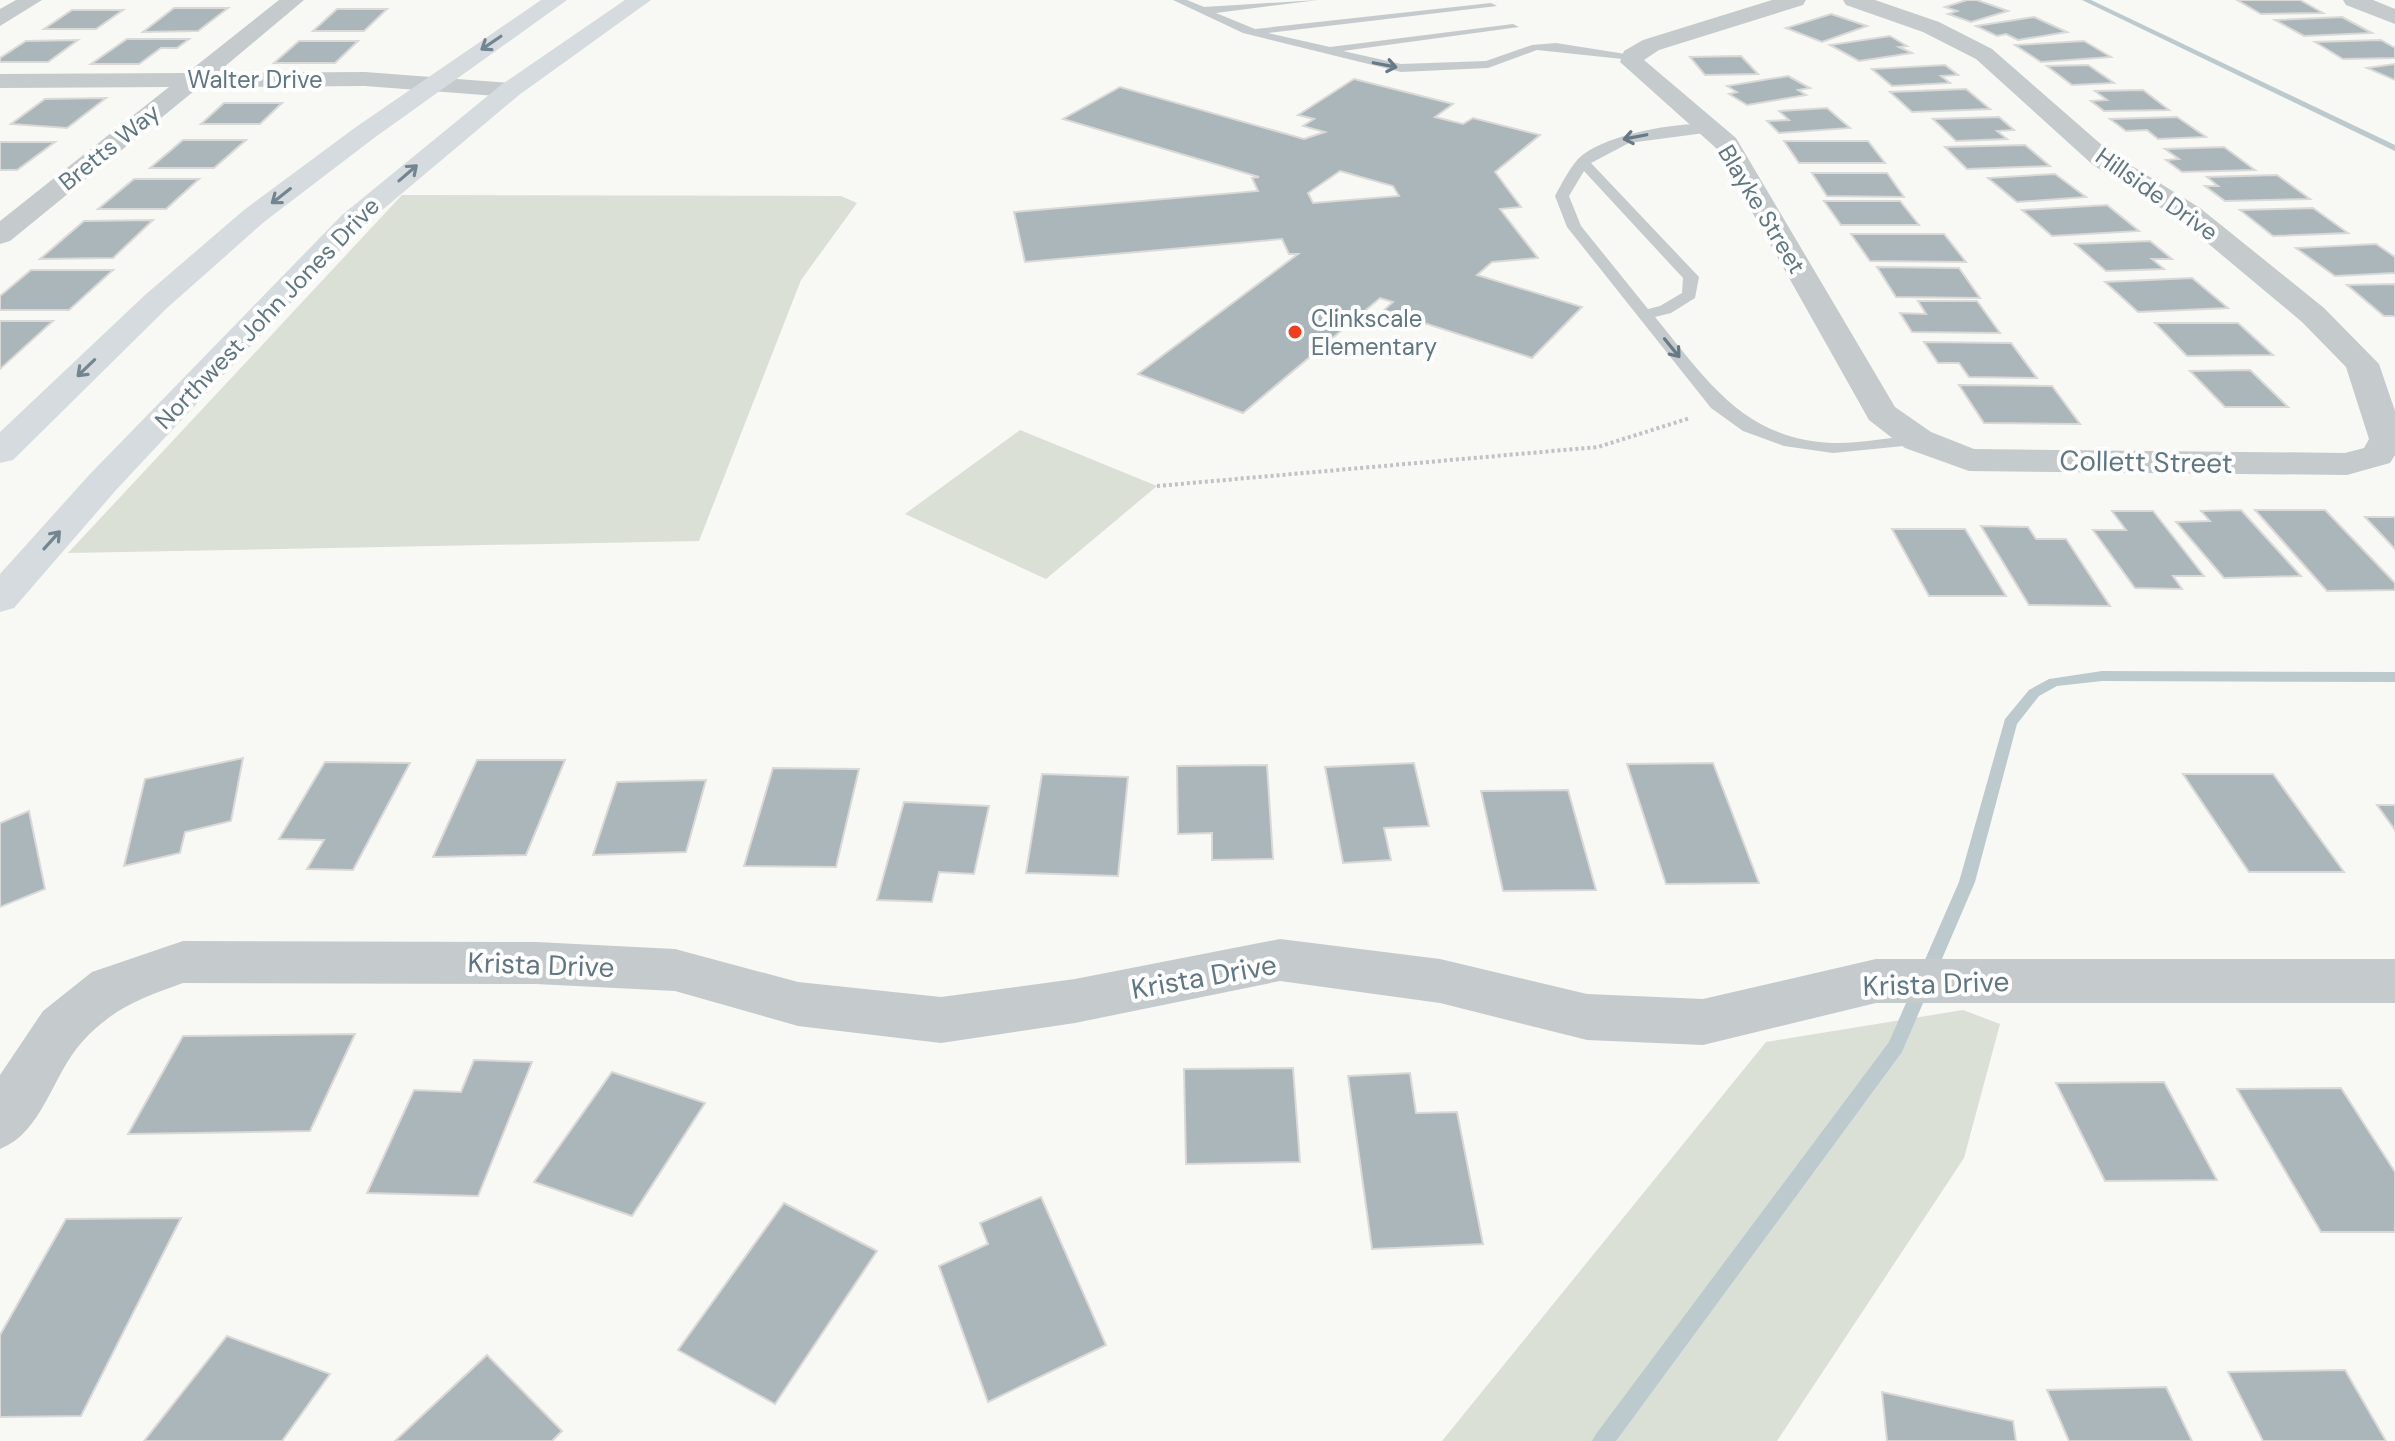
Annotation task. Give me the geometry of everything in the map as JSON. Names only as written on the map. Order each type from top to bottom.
[{"type":"main road","points":[[0,452],[131,324],[253,218],[435,82],[556,0]]},
{"type":"main road","name":"Northwest John Jones Drive","points":[[0,599],[103,482],[352,221],[510,90],[640,0]]},
{"type":"street","points":[[0,19],[31,0]]},
{"type":"street","name":"Bretts Way","points":[[0,235],[293,0]]},
{"type":"street","points":[[1632,56],[1651,45],[1795,0]]},
{"type":"street","name":"Hillside Drive","points":[[1854,0],[1931,27],[1984,54],[2102,159],[2190,214],[2313,315],[2362,364],[2387,439],[2377,455]]},
{"type":"street","points":[[2354,0],[2395,17]]},
{"type":"street","name":"Blayke Street","points":[[1632,56],[1637,69],[1712,128],[1727,144],[1881,413],[1918,440]]},
{"type":"street","name":"Walter Drive","points":[[0,81],[435,82],[510,90]]},
{"type":"street","name":"Collett Street","points":[[1918,440],[1969,460],[2347,464],[2377,455]]},
{"type":"street","name":"Krista Drive","points":[[0,1123],[62,1027],[110,987],[183,962],[536,963],[675,970],[798,1004],[941,1020],[1075,1001],[1280,960],[1440,981],[1587,1017],[1703,1022],[1876,981],[2395,981]]},
{"type":"lane","points":[[1178,0],[1247,31],[1401,68],[1435,70],[1488,64],[1536,47],[1556,46],[1632,56]]},
{"type":"lane","points":[[1199,11],[1313,0]]},
{"type":"lane","points":[[1247,31],[1488,3],[1536,47]]},
{"type":"lane","points":[[1318,50],[1513,27]]},
{"type":"lane","points":[[1712,128],[1623,139],[1583,162],[1567,180],[1562,196],[1565,211],[1717,404],[1749,427],[1790,442],[1833,448],[1918,440]]},
{"type":"lane","points":[[1583,162],[1691,277],[1690,295],[1665,310],[1645,314]]},
{"type":"path","points":[[1157,486],[1598,447],[1694,418]]},
{"type":"shaded area","points":[[402,195],[841,196],[857,203],[801,280],[699,541],[68,553]]},
{"type":"shaded area","points":[[1020,430],[1157,486],[1046,579],[905,514]]},
{"type":"shaded area","points":[[1963,1010],[2000,1024],[1964,1158],[1777,1441],[1442,1441],[1766,1042]]},
{"type":"building","points":[[1977,0],[2008,11],[1971,22],[1948,14],[1957,11],[1945,7]]},
{"type":"building","points":[[2237,0],[2300,0],[2323,13],[2261,14]]},
{"type":"building","points":[[174,8],[228,8],[198,31],[143,32]]},
{"type":"building","points":[[337,9],[387,9],[364,31],[313,31]]},
{"type":"building","points":[[72,10],[123,10],[96,29],[44,29]]},
{"type":"building","points":[[1831,14],[1867,26],[1822,42],[1786,28]]},
{"type":"building","points":[[2034,17],[2067,32],[2018,40],[2006,34],[1997,36],[1976,26]]},
{"type":"building","points":[[2342,17],[2372,33],[2304,36],[2275,20]]},
{"type":"building","points":[[1890,36],[1907,46],[1899,47],[1912,53],[1859,61],[1830,45]]},
{"type":"building","points":[[127,39],[189,39],[177,48],[161,48],[139,64],[91,64]]},
{"type":"building","points":[[78,40],[48,62],[0,62],[0,58],[26,41]]},
{"type":"building","points":[[2381,40],[2395,48],[2395,58],[2343,59],[2315,42]]},
{"type":"building","points":[[299,41],[358,41],[335,63],[274,63]]},
{"type":"building","points":[[2084,41],[2111,57],[2041,62],[2015,45]]},
{"type":"building","points":[[1741,56],[1758,74],[1705,75],[1690,57]]},
{"type":"building","points":[[2395,64],[2395,80],[2367,68]]},
{"type":"building","points":[[1945,65],[1958,75],[1941,76],[1950,83],[1892,86],[1872,69]]},
{"type":"building","points":[[2088,65],[2114,83],[2072,85],[2047,66]]},
{"type":"building","points":[[1788,76],[1810,88],[1798,90],[1806,95],[1747,105],[1729,94],[1737,92],[1727,86]]},
{"type":"building","points":[[1354,79],[1453,104],[1435,117],[1463,124],[1473,118],[1540,135],[1495,172],[1521,207],[1500,209],[1538,258],[1492,262],[1477,275],[1582,307],[1532,358],[1384,310],[1393,302],[1380,298],[1243,413],[1138,374],[1298,254],[1289,254],[1282,239],[1025,262],[1014,212],[1258,191],[1252,178],[1259,177],[1063,119],[1120,87],[1304,139],[1325,132],[1303,126],[1314,119],[1298,115]],"holes":[[[1340,171],[1393,186],[1399,196],[1313,203],[1308,193]]]},
{"type":"building","points":[[1966,89],[1990,109],[1912,112],[1890,92]]},
{"type":"building","points":[[2143,90],[2169,110],[2104,111],[2091,101],[2107,100],[2095,91]]},
{"type":"building","points":[[106,98],[67,128],[11,124],[45,99]]},
{"type":"building","points":[[224,103],[282,103],[260,124],[201,124]]},
{"type":"building","points":[[1827,108],[1850,128],[1779,133],[1767,121],[1789,120],[1779,111]]},
{"type":"building","points":[[1999,117],[2014,130],[1997,131],[2007,139],[1956,141],[1933,119]]},
{"type":"building","points":[[2177,117],[2206,137],[2158,139],[2147,130],[2126,131],[2110,119]]},
{"type":"building","points":[[183,140],[246,140],[214,168],[150,168]]},
{"type":"building","points":[[1784,141],[1868,141],[1885,163],[1799,163]]},
{"type":"building","points":[[0,142],[55,142],[17,170],[0,170]]},
{"type":"building","points":[[2025,145],[2050,166],[1967,169],[1945,147]]},
{"type":"building","points":[[2224,147],[2255,170],[2182,172],[2166,160],[2179,159],[2165,149]]},
{"type":"building","points":[[1812,173],[1887,173],[1904,197],[1827,196]]},
{"type":"building","points":[[2055,174],[2086,197],[2017,202],[1988,178]]},
{"type":"building","points":[[2277,175],[2310,199],[2225,201],[2205,186],[2218,186],[2207,177]]},
{"type":"building","points":[[134,179],[199,179],[166,209],[98,209]]},
{"type":"building","points":[[1824,201],[1900,201],[1919,225],[1841,225]]},
{"type":"building","points":[[2107,205],[2139,231],[2052,236],[2022,210]]},
{"type":"building","points":[[2313,208],[2348,233],[2273,236],[2240,210]]},
{"type":"building","points":[[153,220],[113,258],[40,259],[84,221]]},
{"type":"building","points":[[1851,234],[1944,234],[1966,262],[1870,261]]},
{"type":"building","points":[[2150,241],[2172,259],[2152,259],[2164,269],[2106,271],[2075,244]]},
{"type":"building","points":[[2376,244],[2395,257],[2395,273],[2335,276],[2296,248]]},
{"type":"building","points":[[1877,267],[1959,268],[1980,298],[1896,297]]},
{"type":"building","points":[[31,270],[113,270],[69,310],[0,310],[0,296]]},
{"type":"building","points":[[2192,278],[2228,308],[2138,312],[2105,282]]},
{"type":"building","points":[[2395,284],[2395,316],[2384,316],[2347,285]]},
{"type":"building","points":[[1918,301],[1977,301],[2000,333],[1912,332],[1900,313],[1926,314]]},
{"type":"building","points":[[0,321],[53,321],[0,369]]},
{"type":"building","points":[[2155,323],[2238,323],[2273,355],[2187,356]]},
{"type":"building","points":[[1924,342],[2011,343],[2037,378],[1969,377],[1959,363],[1938,363]]},
{"type":"building","points":[[2250,370],[2288,407],[2225,407],[2190,371]]},
{"type":"building","points":[[1959,385],[2052,386],[2080,424],[1984,423]]},
{"type":"building","points":[[2241,510],[2301,576],[2224,578],[2176,522],[2210,521],[2201,511]]},
{"type":"building","points":[[2255,510],[2325,510],[2395,583],[2395,590],[2327,591]]},
{"type":"building","points":[[2112,511],[2153,511],[2204,576],[2173,576],[2182,589],[2135,588],[2093,530],[2126,530]]},
{"type":"building","points":[[2365,517],[2395,517],[2395,549]]},
{"type":"building","points":[[1981,526],[2028,527],[2036,539],[2066,539],[2110,606],[2029,605]]},
{"type":"building","points":[[1892,529],[1965,529],[2006,596],[1929,596]]},
{"type":"building","points":[[243,758],[231,821],[185,832],[180,853],[124,866],[145,779]]},
{"type":"building","points":[[477,760],[565,760],[526,855],[433,857]]},
{"type":"building","points":[[325,762],[410,763],[353,870],[307,869],[324,840],[279,839]]},
{"type":"building","points":[[1414,763],[1429,826],[1384,828],[1391,860],[1343,863],[1325,767]]},
{"type":"building","points":[[1713,763],[1759,883],[1666,884],[1627,764]]},
{"type":"building","points":[[1267,765],[1273,859],[1212,860],[1212,833],[1178,834],[1177,766]]},
{"type":"building","points":[[773,768],[859,769],[836,867],[744,866]]},
{"type":"building","points":[[1042,774],[1128,777],[1118,876],[1026,873]]},
{"type":"building","points":[[2183,774],[2273,774],[2344,872],[2249,872]]},
{"type":"building","points":[[706,780],[686,852],[593,855],[617,782]]},
{"type":"building","points":[[1568,790],[1596,890],[1503,891],[1481,791]]},
{"type":"building","points":[[904,802],[989,806],[974,874],[939,872],[932,902],[877,900]]},
{"type":"building","points":[[2377,805],[2395,805],[2395,830]]},
{"type":"building","points":[[29,811],[45,889],[0,907],[0,823]]},
{"type":"building","points":[[355,1034],[310,1131],[128,1134],[183,1036]]},
{"type":"building","points":[[474,1060],[532,1062],[478,1196],[367,1193],[414,1090],[461,1092]]},
{"type":"building","points":[[1293,1068],[1300,1162],[1186,1164],[1184,1069]]},
{"type":"building","points":[[612,1072],[705,1103],[632,1216],[534,1182]]},
{"type":"building","points":[[1410,1073],[1416,1113],[1457,1112],[1483,1244],[1372,1249],[1348,1076]]},
{"type":"building","points":[[2164,1082],[2217,1180],[2105,1181],[2056,1083]]},
{"type":"building","points":[[2341,1088],[2395,1172],[2395,1232],[2321,1232],[2237,1089]]},
{"type":"building","points":[[1041,1197],[1106,1345],[988,1402],[939,1266],[988,1244],[980,1223]]},
{"type":"building","points":[[784,1203],[877,1251],[775,1404],[678,1350]]},
{"type":"building","points":[[181,1218],[81,1416],[0,1417],[0,1335],[66,1219]]},
{"type":"building","points":[[227,1336],[330,1374],[282,1441],[144,1441]]},
{"type":"building","points":[[487,1355],[562,1431],[552,1441],[395,1441]]},
{"type":"building","points":[[2345,1370],[2386,1441],[2263,1441],[2228,1372]]},
{"type":"building","points":[[2166,1387],[2192,1441],[2069,1441],[2047,1390]]},
{"type":"building","points":[[1882,1392],[2013,1421],[2016,1441],[1887,1441]]},
{"type":"waterway","points":[[2085,0],[2395,148]]},
{"type":"waterway","points":[[1603,1441],[1896,1047],[1967,882],[2010,723],[2034,693],[2054,682],[2102,676],[2395,677]]},
{"type":"place","name":"Clinkscale Elementary","points":[[1295,332]]}]
